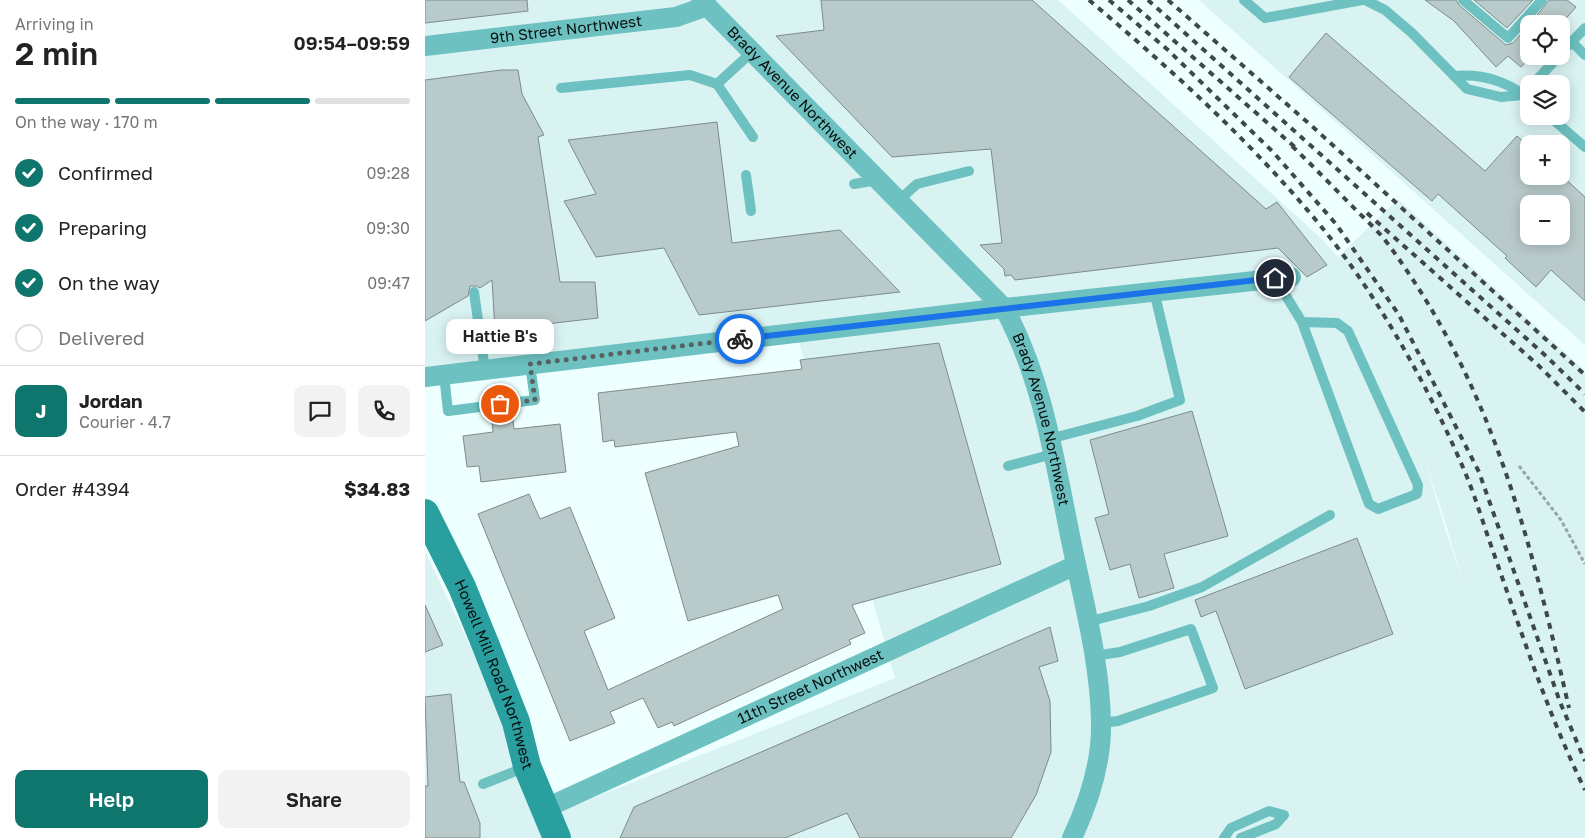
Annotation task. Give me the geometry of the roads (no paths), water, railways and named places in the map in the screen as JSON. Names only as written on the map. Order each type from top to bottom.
[{"type":"main road","name":"Howell Mill Road Northwest","points":[[427,522],[462,587],[503,687],[527,766],[557,838]]},
{"type":"street","name":"9th Street Northwest","points":[[425,46],[676,17],[704,3]]},
{"type":"street","name":"Brady Avenue Northwest","points":[[704,3],[1004,308],[1018,334],[1051,447],[1094,656],[1101,723],[1098,756],[1091,788],[1072,838]]},
{"type":"street","points":[[434,376],[1004,308],[1283,278]]},
{"type":"street","name":"11th Street Northwest","points":[[546,808],[1076,565]]},
{"type":"lane","points":[[1244,0],[1265,18],[1364,0],[1385,10],[1412,33],[1467,89],[1501,97],[1520,95]]},
{"type":"lane","points":[[1463,0],[1508,38],[1542,0]]},
{"type":"lane","points":[[1585,28],[1572,42],[1585,55]]},
{"type":"lane","points":[[717,84],[752,52]]},
{"type":"lane","points":[[1541,75],[1551,65]]},
{"type":"lane","points":[[1454,76],[1470,74],[1504,81],[1520,90]]},
{"type":"lane","points":[[561,88],[690,75],[717,84],[753,137]]},
{"type":"lane","points":[[1559,125],[1585,147]]},
{"type":"lane","points":[[898,201],[917,184],[969,172]]},
{"type":"lane","points":[[747,175],[751,211]]},
{"type":"lane","points":[[854,184],[879,180]]},
{"type":"lane","points":[[1283,278],[1302,322],[1369,504],[1378,509],[1417,494],[1418,485],[1348,331],[1337,323],[1302,322]]},
{"type":"lane","points":[[1008,466],[1051,447],[1180,400],[1154,291]]},
{"type":"lane","points":[[474,292],[485,370]]},
{"type":"lane","points":[[434,376],[448,411],[458,410],[535,400],[530,364]]},
{"type":"lane","points":[[1087,622],[1149,606],[1202,587],[1331,515]]},
{"type":"lane","points":[[1094,656],[1120,652],[1191,629],[1213,688],[1118,721],[1101,723]]},
{"type":"lane","points":[[483,784],[527,766]]},
{"type":"lane","points":[[1226,838],[1231,828],[1269,811],[1284,815],[1276,824],[1241,838]]},
{"type":"railway","points":[[1089,0],[1182,82],[1270,168],[1345,257],[1385,317],[1422,381],[1467,477],[1536,674],[1585,790]]},
{"type":"railway","points":[[1109,0],[1168,50],[1273,152],[1336,224],[1399,315],[1479,472],[1560,702],[1585,761]]},
{"type":"railway","points":[[1128,0],[1297,149]]},
{"type":"railway","points":[[1148,0],[1547,357],[1585,394]]},
{"type":"railway","points":[[1168,0],[1314,128],[1585,375]]},
{"type":"railway","points":[[1292,146],[1385,240],[1422,294],[1453,349],[1480,406],[1503,464],[1539,583],[1569,708]]},
{"type":"railway","points":[[1367,213],[1539,366],[1585,412]]},
{"type":"place","name":"Hattie B's","points":[[500,404]]}]
